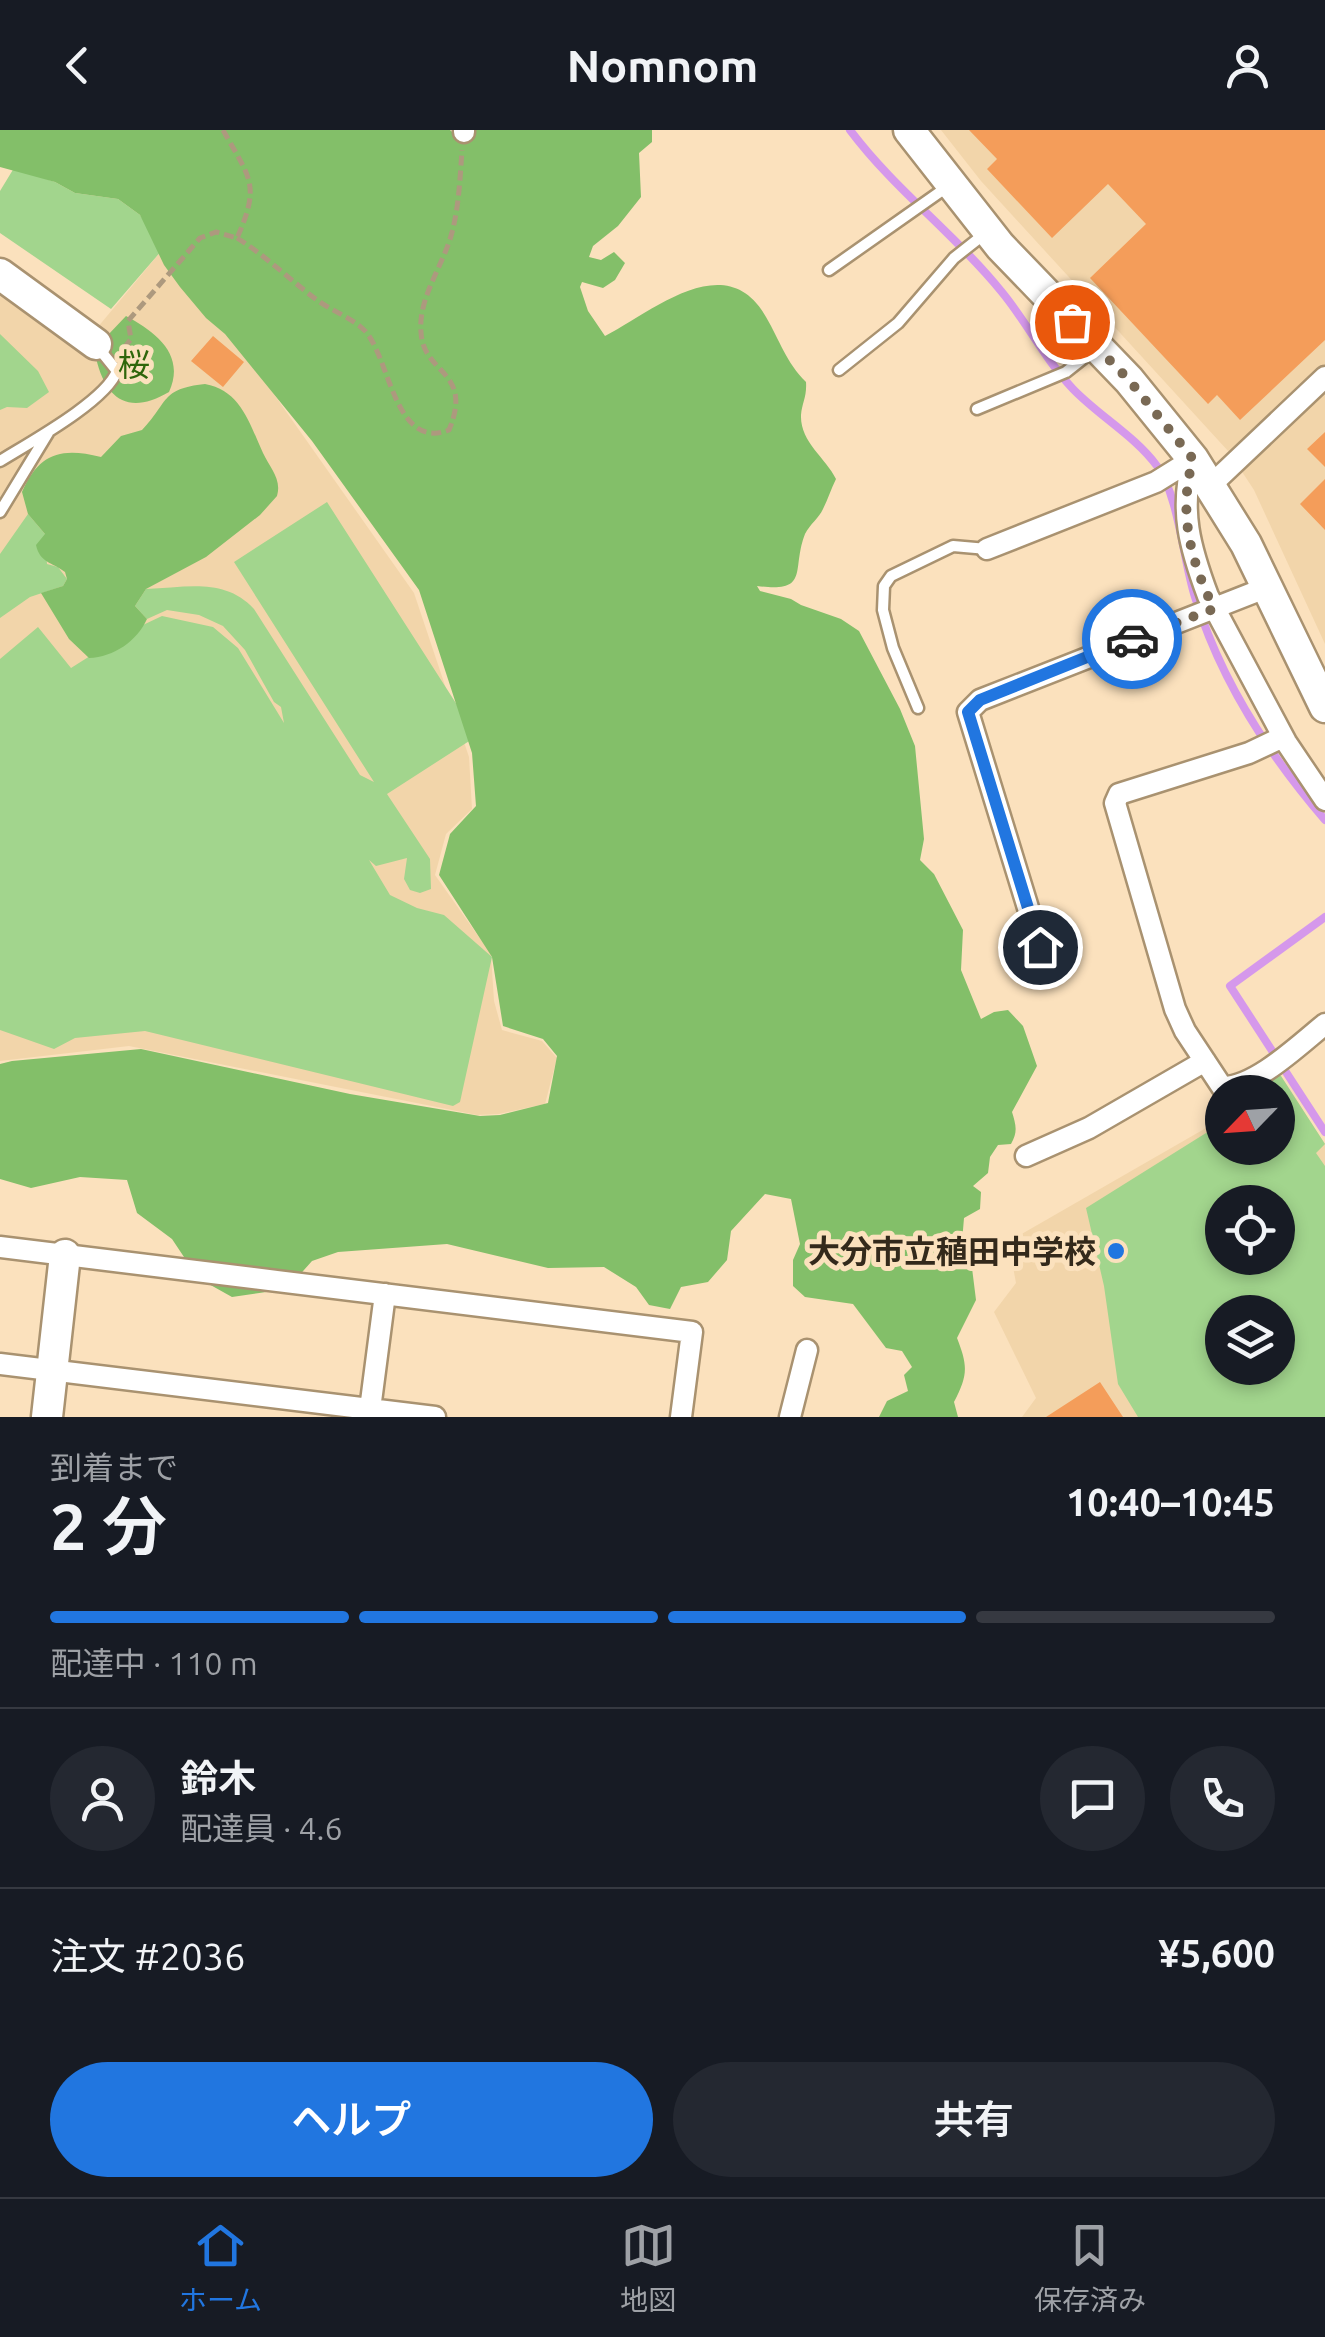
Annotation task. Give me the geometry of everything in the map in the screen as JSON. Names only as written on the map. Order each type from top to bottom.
[{"type":"street","points":[[909,130],[988,232],[1129,380],[1172,472],[1185,488],[1186,520],[1205,612],[1325,800]]},
{"type":"street","points":[[0,274],[104,353]]},
{"type":"street","points":[[1210,485],[1325,377]]},
{"type":"street","points":[[987,548],[1172,472],[1210,485],[1268,587],[1325,707]]},
{"type":"street","points":[[1040,947],[968,712],[980,700],[1268,587]]},
{"type":"street","points":[[1283,738],[1116,798],[1175,1009],[1222,1088],[1279,1061],[1325,1024]]},
{"type":"street","points":[[1026,1156],[1064,1141],[1205,1061]]},
{"type":"street","points":[[0,1247],[692,1332],[681,1417]]},
{"type":"street","points":[[46,1417],[65,1255]]},
{"type":"street","points":[[370,1413],[384,1294]]},
{"type":"street","points":[[790,1417],[807,1350]]},
{"type":"street","points":[[0,1364],[370,1413],[435,1417]]},
{"type":"lane","points":[[828,270],[950,185]]},
{"type":"lane","points":[[839,370],[898,323],[954,258],[988,232]]},
{"type":"lane","points":[[977,410],[1066,372],[1097,346]]},
{"type":"lane","points":[[0,460],[49,432],[108,388],[118,371],[104,353]]},
{"type":"lane","points":[[0,512],[49,432]]},
{"type":"lane","points":[[918,708],[897,662],[884,618],[884,586],[890,576],[953,546],[987,548]]},
{"type":"path","points":[[223,130],[250,186],[251,205],[238,238]]},
{"type":"path","points":[[104,353],[131,338],[128,321],[200,238],[216,232],[238,238],[266,256],[325,306],[362,328],[370,336],[388,384],[420,431],[438,434],[449,430],[457,412],[455,387],[423,346],[420,329],[424,304],[456,214],[464,131]]},
{"type":"shaded area","points":[[941,130],[1325,130],[1325,644],[1254,490],[1229,452],[981,181]]},
{"type":"shaded area","points":[[163,249],[223,322],[414,593],[469,757],[472,809],[446,834],[435,875],[491,954],[494,1001],[502,1030],[542,1041],[557,1058],[545,1104],[477,1115],[129,1046],[0,1061],[0,292],[82,346]]},
{"type":"shaded area","name":"大分市立稙田中学校","points":[[1295,1098],[1325,1144],[1325,1417],[1022,1417],[1036,1398],[994,1312],[1016,1283],[1009,1245],[1013,1239],[1205,1129],[1205,1165],[1295,1165]]},
{"type":"green space","points":[[0,130],[450,130],[463,142],[473,136],[474,130],[652,130],[652,142],[639,153],[641,197],[618,226],[593,246],[589,257],[601,260],[614,252],[625,263],[615,280],[603,288],[582,282],[588,311],[605,336],[688,291],[710,285],[731,287],[750,296],[806,382],[801,415],[804,433],[836,479],[821,512],[805,534],[792,582],[785,586],[757,586],[760,591],[841,619],[859,631],[915,746],[924,839],[920,860],[934,874],[963,930],[961,970],[981,1019],[1008,1010],[1023,1026],[1037,1066],[1012,1112],[1016,1128],[1011,1144],[998,1145],[990,1157],[988,1173],[973,1186],[981,1192],[980,1209],[964,1218],[962,1242],[953,1255],[958,1265],[972,1268],[976,1300],[957,1338],[965,1370],[954,1402],[958,1417],[879,1417],[887,1401],[908,1391],[904,1375],[912,1367],[902,1351],[886,1348],[853,1304],[805,1297],[793,1286],[793,1260],[800,1244],[791,1199],[765,1194],[731,1231],[727,1260],[708,1282],[681,1287],[670,1309],[649,1305],[636,1287],[604,1267],[548,1268],[447,1244],[338,1252],[312,1261],[287,1289],[232,1297],[198,1278],[172,1239],[137,1213],[127,1180],[80,1177],[31,1188],[0,1179],[0,1064],[12,1061],[141,1049],[350,1094],[480,1116],[548,1103],[557,1056],[543,1039],[503,1026],[492,957],[439,875],[450,834],[476,806],[472,753],[419,590],[312,441],[225,334],[180,287],[164,265],[140,215],[118,199],[75,193],[55,182],[0,167]]},
{"type":"green space","points":[[14,168],[75,193],[118,199],[140,215],[163,249],[111,309],[0,233],[0,191]]},
{"type":"green space","name":"桜","points":[[126,316],[157,337],[171,356],[174,367],[169,392],[155,399],[131,403],[122,400],[113,394],[100,373],[96,358],[107,336]]},
{"type":"green space","points":[[0,334],[38,371],[49,392],[27,408],[0,410]]},
{"type":"green space","points":[[205,384],[227,393],[243,410],[277,479],[277,496],[260,515],[206,557],[146,589],[135,606],[147,619],[137,634],[116,651],[89,658],[69,639],[41,593],[63,586],[67,579],[65,572],[38,551],[36,545],[45,534],[28,514],[22,492],[44,461],[63,453],[101,457],[121,436],[142,430],[172,393]]},
{"type":"green space","points":[[327,502],[477,736],[387,794],[430,859],[431,889],[420,893],[410,890],[404,879],[407,858],[376,866],[369,860],[390,895],[444,915],[492,957],[460,1102],[453,1106],[145,1031],[75,1038],[54,1049],[0,1030],[0,659],[38,627],[71,668],[162,616],[213,627],[238,648],[284,723],[281,707],[274,702],[245,650],[223,626],[199,615],[167,610],[147,619],[135,606],[146,589],[204,587],[230,592],[254,609],[360,775],[374,782],[234,562]]},
{"type":"green space","points":[[28,514],[45,534],[47,564],[58,567],[67,579],[63,586],[30,597],[0,618],[0,554]]},
{"type":"green space","points":[[1295,1098],[1325,1144],[1316,1153],[1325,1166],[1325,1417],[1138,1417],[1118,1384],[1104,1286],[1086,1208],[1205,1134],[1205,1165],[1295,1165]]},
{"type":"building","points":[[969,130],[1325,130],[1325,340],[1240,420],[1217,395],[1208,404],[1090,278],[1146,224],[1108,184],[1052,238],[987,169],[997,159]]},
{"type":"building","points":[[213,336],[244,362],[223,387],[191,361]]},
{"type":"building","points":[[1325,432],[1325,467],[1307,449]]},
{"type":"building","points":[[1325,479],[1325,530],[1300,504]]},
{"type":"building","points":[[1100,1382],[1123,1417],[1046,1417]]},
{"type":"waterway","points":[[850,130],[983,270],[1073,389],[1157,466],[1171,494],[1195,597],[1218,657],[1266,743],[1325,820]]},
{"type":"waterway","points":[[1325,917],[1230,986],[1325,1132]]},
{"type":"way so far","points":[[1072,322],[1129,380],[1193,459],[1184,508],[1198,570],[1214,609],[1132,639]]},
{"type":"place","name":"大分市立稙田中学校","points":[[1116,1251]]},
{"type":"route","points":[[1040,947],[968,712],[980,700],[1132,639]]}]
